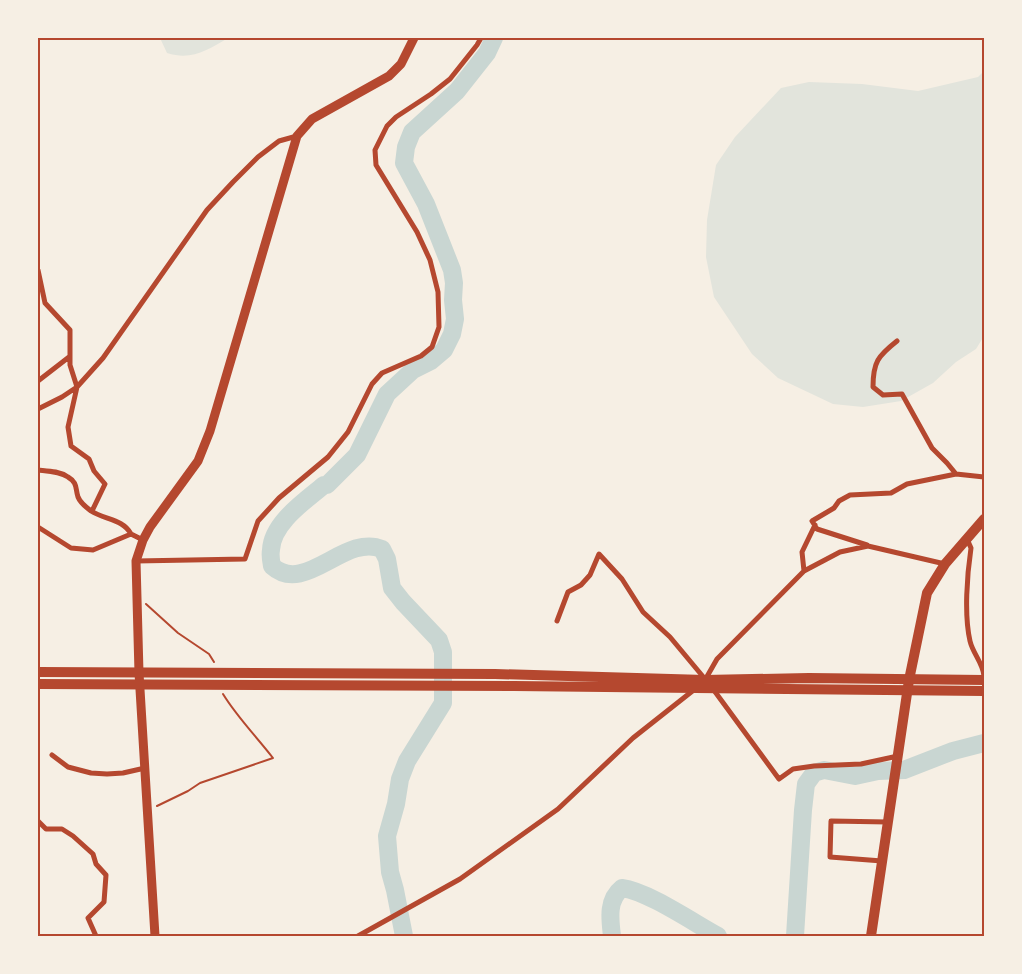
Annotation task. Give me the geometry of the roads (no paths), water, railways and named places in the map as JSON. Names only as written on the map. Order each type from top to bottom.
[{"type":"main road","points":[[154,936],[138,673],[136,561],[143,540],[150,527],[198,461],[210,431],[297,136],[312,119],[389,76],[401,64],[414,38]]},
{"type":"main road","points":[[871,936],[907,691],[928,594],[945,564],[984,519]]},
{"type":"main road","points":[[38,672],[554,675],[705,680],[984,678]]},
{"type":"main road","points":[[38,684],[984,691]]},
{"type":"street","points":[[136,561],[245,559],[258,521],[279,498],[328,457],[348,432],[372,384],[382,373],[421,356],[432,346],[439,327],[438,292],[430,260],[417,232],[376,165],[375,150],[387,126],[396,117],[450,79],[481,38]]},
{"type":"street","points":[[38,409],[62,398],[77,387],[103,358],[208,210],[258,158],[279,141],[297,136]]},
{"type":"street","points":[[38,270],[45,303],[70,330],[69,357],[77,387],[68,427],[71,446],[89,459],[94,471],[105,484],[92,511]]},
{"type":"street","points":[[897,341],[881,355],[873,368],[873,387],[883,396],[902,394],[932,448],[956,474]]},
{"type":"street","points":[[38,381],[69,357]]},
{"type":"street","points":[[38,470],[58,472],[70,477],[76,485],[78,498],[92,511],[127,526],[131,534],[143,540]]},
{"type":"street","points":[[945,564],[868,546],[817,529],[812,521],[834,508],[839,502],[850,495],[891,492],[907,484],[956,474],[984,477]]},
{"type":"street","points":[[804,571],[802,552],[815,525]]},
{"type":"street","points":[[38,527],[71,548],[93,550],[131,534]]},
{"type":"street","points":[[967,539],[970,548],[967,626],[971,644],[984,669],[984,678]]},
{"type":"street","points":[[358,936],[460,879],[558,809],[633,738],[705,680],[717,659],[804,571],[840,552],[868,546]]},
{"type":"street","points":[[557,621],[568,592],[581,585],[590,575],[599,554],[622,579],[643,612],[670,637],[705,680]]},
{"type":"street","points":[[713,689],[779,779],[793,769],[861,764],[898,756]]},
{"type":"street","points":[[52,755],[68,767],[91,773],[123,773],[145,768]]},
{"type":"street","points":[[38,821],[46,829],[62,830],[73,836],[93,854],[96,864],[106,875],[104,902],[88,918],[96,936]]},
{"type":"street","points":[[882,860],[830,857],[831,821],[888,822]]},
{"type":"waterway","points":[[404,936],[390,872],[387,836],[396,804],[400,779],[407,761],[443,703],[443,652],[439,640],[392,588],[387,559],[382,549],[368,546],[354,549],[312,570],[298,574],[285,573],[272,566],[271,552],[273,540],[283,522],[308,498],[324,485],[327,485],[357,455],[387,394],[413,370],[431,361],[444,350],[452,334],[455,319],[452,270],[426,204],[404,163],[406,147],[412,132],[457,91],[487,53],[494,38]]},
{"type":"waterway","points":[[795,936],[806,784],[814,773],[824,770],[855,776],[878,771],[904,770],[953,751],[984,743]]},
{"type":"waterway","points":[[612,936],[610,917],[612,904],[617,893],[622,888],[632,890],[657,901],[718,936]]}]
